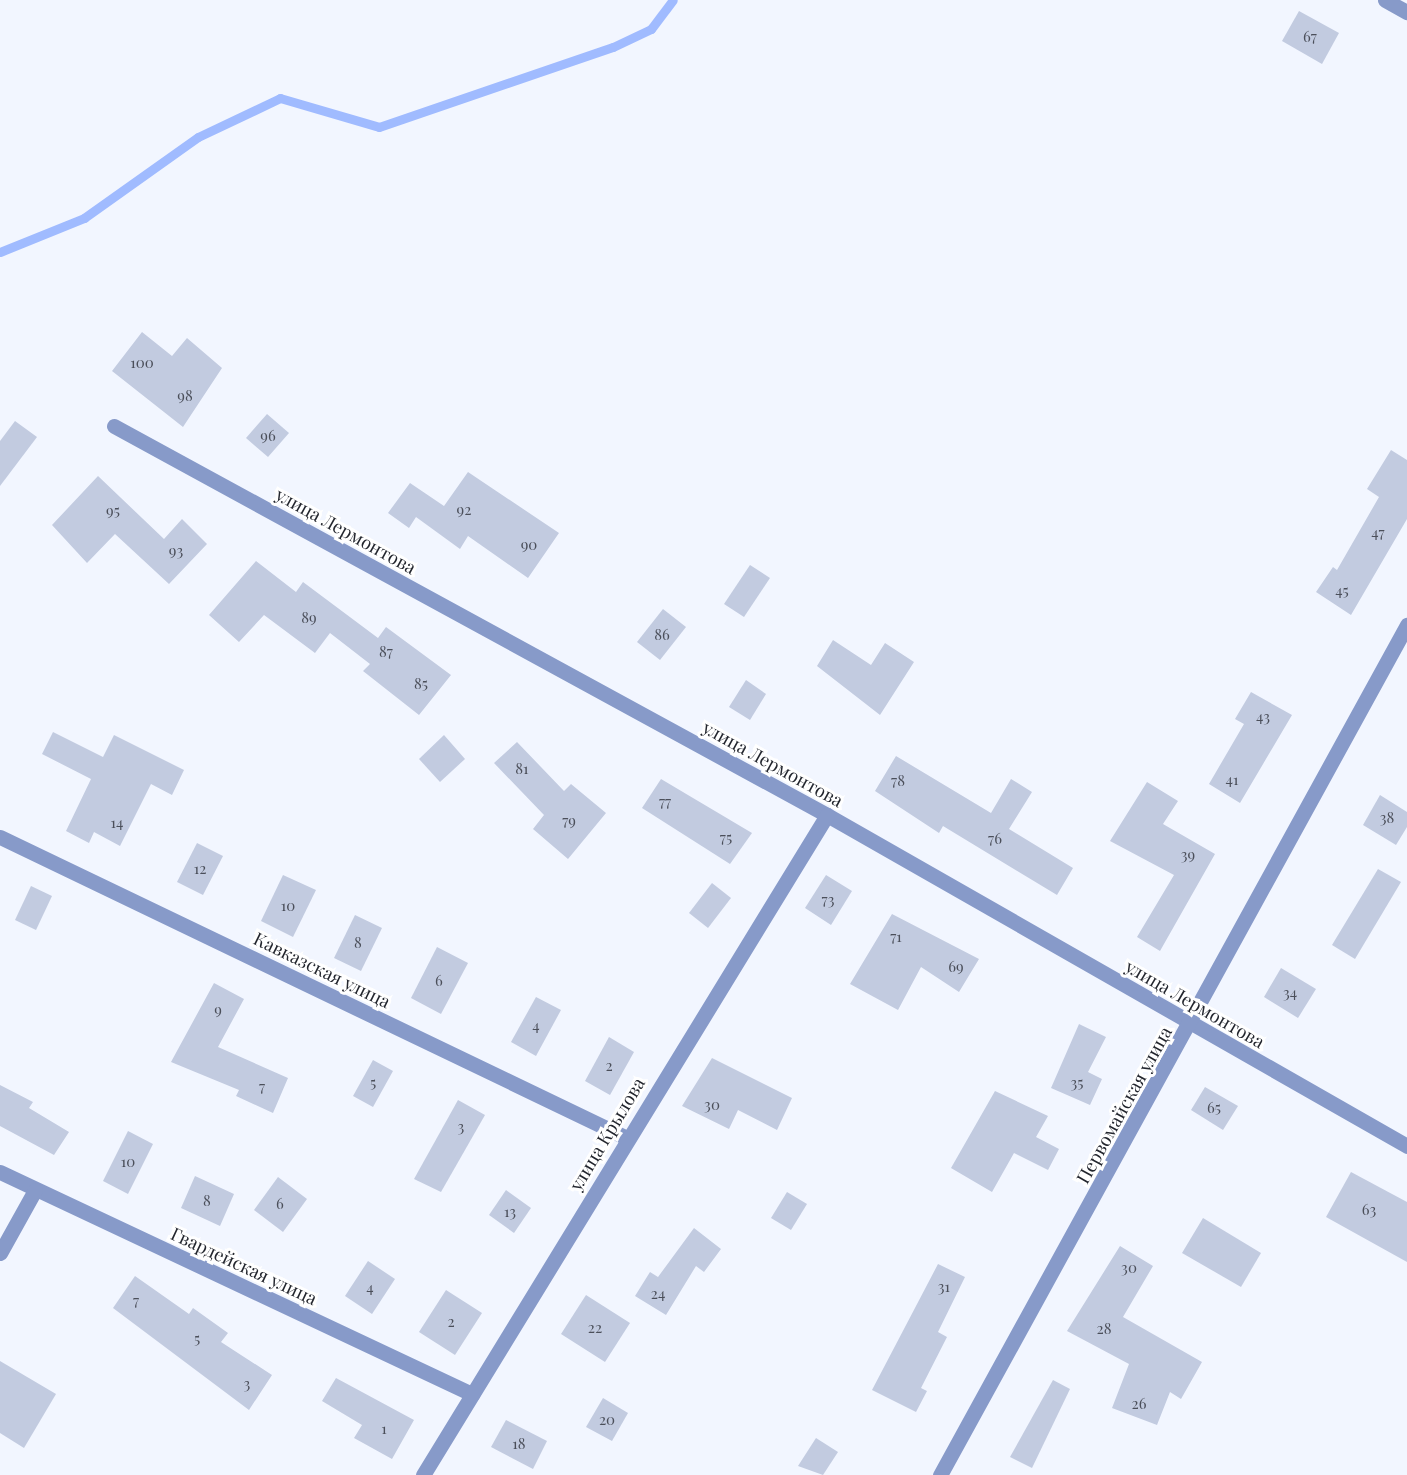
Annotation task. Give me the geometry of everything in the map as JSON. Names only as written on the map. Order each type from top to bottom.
[{"type":"street","points":[[1385,0],[1407,12]]},
{"type":"street","name":"улица Лермонтова","points":[[114,426],[827,815],[1407,1146]]},
{"type":"street","name":"Первомайская улица","points":[[940,1475],[1190,1024],[1407,625]]},
{"type":"street","name":"улица Крылова","points":[[423,1475],[627,1138],[827,815]]},
{"type":"street","name":"Кавказская улица","points":[[0,837],[627,1138]]},
{"type":"street","name":"Гвардейская улица","points":[[0,1172],[34,1190],[472,1394]]},
{"type":"street","points":[[0,1253],[34,1190]]},
{"type":"building","points":[[1299,11],[1339,33],[1322,64],[1282,41]]},
{"type":"building","points":[[142,332],[172,356],[187,338],[222,368],[183,427],[112,371]]},
{"type":"building","points":[[267,414],[289,433],[268,457],[246,438]]},
{"type":"building","points":[[15,421],[37,437],[0,486],[0,441]]},
{"type":"building","points":[[1391,450],[1407,460],[1407,519],[1351,615],[1316,592],[1333,567],[1337,570],[1379,497],[1367,489]]},
{"type":"building","points":[[468,472],[559,533],[528,578],[468,536],[460,549],[416,517],[409,528],[388,513],[410,483],[444,506]]},
{"type":"building","points":[[98,476],[164,539],[182,519],[207,544],[169,584],[115,534],[87,563],[52,525]]},
{"type":"building","points":[[256,561],[296,592],[303,582],[378,638],[386,627],[451,675],[419,715],[363,671],[370,664],[330,633],[315,653],[264,615],[239,642],[209,615]]},
{"type":"building","points":[[750,565],[770,578],[744,617],[724,604]]},
{"type":"building","points":[[663,609],[686,627],[660,660],[637,642]]},
{"type":"building","points":[[833,640],[871,665],[885,643],[914,662],[880,715],[817,666]]},
{"type":"building","points":[[746,680],[766,694],[750,720],[729,707]]},
{"type":"building","points":[[1251,692],[1292,715],[1240,803],[1209,784],[1244,724],[1235,719]]},
{"type":"building","points":[[53,732],[103,757],[114,735],[184,770],[172,795],[151,784],[120,846],[94,832],[89,843],[66,831],[91,779],[42,754]]},
{"type":"building","points":[[444,735],[465,759],[440,782],[419,759]]},
{"type":"building","points":[[517,742],[564,791],[571,784],[606,813],[568,859],[533,829],[544,815],[494,763]]},
{"type":"building","points":[[896,756],[991,813],[1011,779],[1032,792],[1009,829],[1073,868],[1057,895],[943,826],[939,833],[875,791]]},
{"type":"building","points":[[661,779],[752,833],[730,864],[642,808]]},
{"type":"building","points":[[1147,782],[1178,801],[1163,824],[1215,854],[1160,951],[1137,937],[1174,875],[1110,841]]},
{"type":"building","points":[[1380,795],[1407,812],[1407,827],[1396,845],[1363,825]]},
{"type":"building","points":[[197,843],[223,856],[203,895],[177,882]]},
{"type":"building","points":[[1378,869],[1401,882],[1355,959],[1332,945]]},
{"type":"building","points":[[283,875],[316,890],[293,937],[261,921]]},
{"type":"building","points":[[826,875],[852,891],[831,925],[805,908]]},
{"type":"building","points":[[712,883],[731,898],[708,928],[689,913]]},
{"type":"building","points":[[31,886],[52,896],[36,930],[15,920]]},
{"type":"building","points":[[892,914],[979,959],[959,992],[921,967],[898,1010],[850,984]]},
{"type":"building","points":[[355,915],[382,928],[361,971],[334,958]]},
{"type":"building","points":[[437,947],[468,963],[441,1014],[411,998]]},
{"type":"building","points":[[1281,968],[1316,989],[1298,1018],[1264,997]]},
{"type":"building","points":[[214,983],[244,999],[218,1047],[288,1078],[273,1113],[236,1096],[239,1090],[171,1062]]},
{"type":"building","points":[[536,997],[561,1010],[536,1056],[511,1042]]},
{"type":"building","points":[[1079,1024],[1106,1037],[1088,1072],[1102,1079],[1090,1105],[1051,1088]]},
{"type":"building","points":[[609,1037],[634,1052],[610,1095],[585,1081]]},
{"type":"building","points":[[712,1058],[792,1098],[777,1130],[738,1110],[729,1129],[682,1106]]},
{"type":"building","points":[[373,1060],[393,1071],[373,1107],[353,1096]]},
{"type":"building","points":[[0,1085],[33,1102],[29,1108],[69,1132],[54,1155],[0,1126]]},
{"type":"building","points":[[1205,1087],[1238,1106],[1223,1130],[1191,1110]]},
{"type":"building","points":[[995,1091],[1048,1116],[1036,1137],[1059,1149],[1048,1170],[1014,1153],[992,1192],[951,1168]]},
{"type":"building","points":[[458,1100],[485,1115],[441,1192],[414,1179]]},
{"type":"building","points":[[128,1131],[153,1144],[128,1194],[103,1181]]},
{"type":"building","points":[[1351,1172],[1407,1202],[1407,1262],[1326,1217]]},
{"type":"building","points":[[195,1176],[234,1194],[220,1226],[181,1208]]},
{"type":"building","points":[[278,1177],[307,1199],[283,1232],[254,1210]]},
{"type":"building","points":[[506,1190],[531,1208],[514,1233],[489,1215]]},
{"type":"building","points":[[787,1192],[807,1204],[791,1230],[771,1218]]},
{"type":"building","points":[[1203,1218],[1261,1253],[1241,1287],[1182,1253]]},
{"type":"building","points":[[694,1228],[721,1249],[704,1272],[696,1266],[666,1315],[635,1296],[650,1272],[658,1277]]},
{"type":"building","points":[[1120,1246],[1153,1266],[1123,1317],[1202,1362],[1181,1399],[1170,1392],[1157,1425],[1112,1408],[1129,1364],[1067,1331]]},
{"type":"building","points":[[368,1261],[395,1279],[372,1314],[345,1296]]},
{"type":"building","points":[[938,1264],[965,1277],[938,1332],[947,1337],[921,1388],[927,1391],[916,1412],[872,1390]]},
{"type":"building","points":[[135,1276],[189,1314],[193,1308],[228,1333],[221,1342],[272,1375],[249,1410],[113,1308]]},
{"type":"building","points":[[446,1290],[482,1313],[455,1355],[419,1332]]},
{"type":"building","points":[[586,1295],[630,1323],[605,1362],[561,1334]]},
{"type":"building","points":[[0,1361],[56,1394],[24,1448],[0,1433]]},
{"type":"building","points":[[336,1378],[414,1420],[392,1459],[354,1438],[362,1425],[322,1401]]},
{"type":"building","points":[[1053,1380],[1070,1389],[1032,1468],[1010,1457]]},
{"type":"building","points":[[603,1398],[628,1413],[612,1441],[586,1427]]},
{"type":"building","points":[[506,1420],[547,1441],[533,1469],[491,1447]]},
{"type":"building","points":[[816,1438],[838,1452],[823,1475],[798,1466]]},
{"type":"waterway","points":[[0,252],[84,218],[198,137],[280,98],[379,127],[613,47],[651,29],[673,0]]}]
